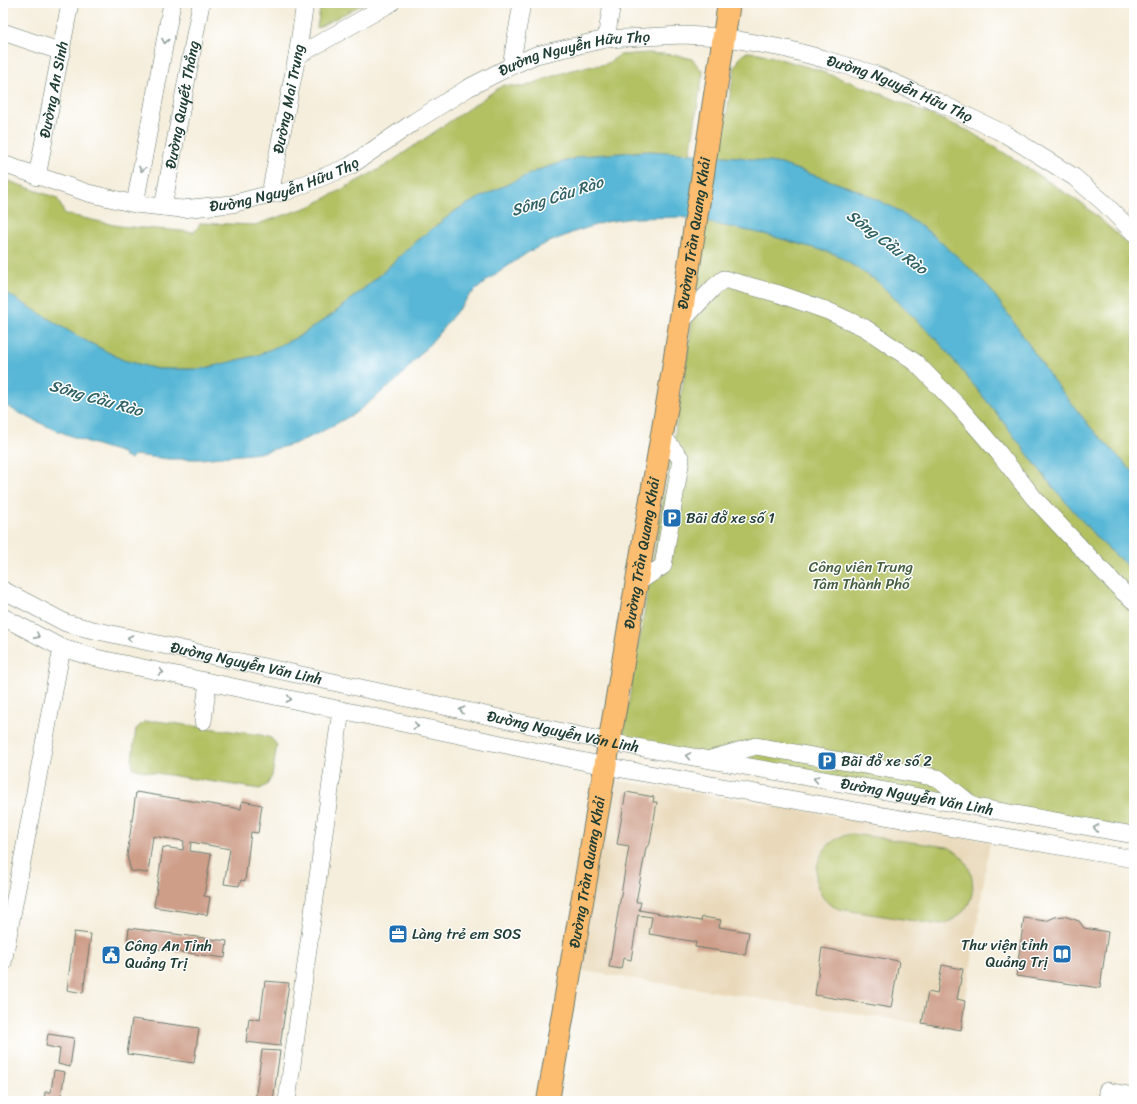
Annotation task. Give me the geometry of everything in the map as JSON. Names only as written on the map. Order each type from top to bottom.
[{"type":"main road","name":"Đường Trần Quang Khải","points":[[548,1101],[662,435],[729,3]]},
{"type":"street","name":"Đường An Sinh","points":[[37,177],[62,52],[70,3]]},
{"type":"street","name":"Đường Quyết Thắng","points":[[135,204],[172,3]]},
{"type":"street","name":"Đường Quyết Thắng","points":[[163,207],[201,3]]},
{"type":"street","name":"Đường Mai Trung","points":[[270,194],[305,3]]},
{"type":"street","points":[[296,56],[391,3]]},
{"type":"street","points":[[511,66],[522,3]]},
{"type":"street","points":[[606,39],[612,3]]},
{"type":"street","points":[[3,32],[62,52]]},
{"type":"street","name":"Đường Nguyễn Hữu Thọ","points":[[3,164],[37,177],[88,193],[135,204],[182,209],[232,204],[270,194],[285,192],[350,166],[414,122],[468,88],[536,55],[606,39],[682,35],[723,37],[787,49],[874,74],[936,101],[1005,134],[1074,178],[1102,201],[1134,233]]},
{"type":"street","points":[[680,323],[714,287],[724,279],[779,294],[828,311],[865,328],[916,363],[965,414],[1039,503],[1122,591],[1134,601]]},
{"type":"street","name":"Đường Nguyễn Văn Linh","points":[[3,590],[66,623],[89,629],[610,742],[1134,835]]},
{"type":"street","name":"Đường Nguyễn Văn Linh","points":[[3,617],[62,648],[96,658],[605,766],[1134,860]]},
{"type":"street","points":[[3,963],[62,648]]},
{"type":"street","points":[[203,721],[208,682]]},
{"type":"street","points":[[287,1101],[341,710]]},
{"type":"street","points":[[1106,1091],[1134,1096]]},
{"type":"shaded area","points":[[608,779],[990,841],[961,1030],[577,970]]},
{"type":"green space","points":[[321,3],[365,3],[317,28]]},
{"type":"green space","points":[[747,52],[759,53],[815,69],[877,92],[969,131],[1085,206],[1134,249],[1134,473],[1091,428],[1052,379],[988,286],[929,232],[894,208],[857,190],[781,164],[738,157],[719,156],[735,67],[741,56]]},
{"type":"green space","points":[[648,53],[677,55],[692,59],[703,72],[690,154],[649,151],[582,156],[541,169],[497,189],[458,209],[416,241],[379,276],[333,314],[298,337],[258,355],[202,369],[157,369],[123,360],[77,336],[3,291],[3,179],[57,198],[65,214],[119,226],[194,232],[201,223],[255,225],[311,206],[385,166],[503,85],[523,87],[571,70],[606,64],[620,55]]},
{"type":"green space","name":"Công viên Trung Tâm Thành Phố","points":[[706,222],[764,234],[835,254],[877,281],[938,341],[994,410],[1052,486],[1098,539],[1134,572],[1134,837],[622,740],[686,365]]},
{"type":"green space","points":[[156,721],[261,735],[271,738],[277,745],[272,776],[267,785],[260,789],[143,771],[133,768],[132,759],[136,729],[144,722]]},
{"type":"green space","points":[[851,834],[948,847],[958,853],[970,870],[972,879],[973,888],[968,905],[955,918],[946,923],[934,924],[839,909],[829,904],[822,896],[818,888],[816,871],[818,862],[827,846],[834,840]]},
{"type":"water","name":"Sông Cầu Rào","points":[[649,151],[738,157],[781,164],[857,190],[894,208],[929,232],[988,286],[1052,379],[1091,428],[1134,473],[1134,572],[1098,539],[1052,486],[994,410],[938,341],[877,281],[835,254],[764,234],[681,217],[633,218],[605,222],[574,232],[527,253],[489,279],[470,295],[434,339],[396,381],[354,414],[315,435],[294,444],[259,453],[201,459],[169,459],[134,455],[131,459],[124,457],[123,453],[77,438],[47,426],[3,404],[3,291],[77,336],[123,360],[157,369],[202,369],[258,355],[298,337],[333,314],[379,276],[416,241],[458,209],[497,189],[541,169],[582,156]]},
{"type":"building","points":[[136,792],[241,809],[242,801],[262,805],[258,833],[251,832],[245,881],[241,880],[239,886],[224,884],[230,849],[191,842],[190,851],[211,854],[204,896],[210,897],[207,915],[154,907],[163,847],[183,850],[184,841],[153,836],[148,873],[131,871],[127,856]]},
{"type":"building","points":[[626,792],[654,797],[653,802],[657,802],[650,843],[646,848],[636,902],[641,902],[639,910],[701,921],[702,917],[721,920],[719,927],[749,932],[745,955],[695,947],[696,942],[649,934],[652,917],[638,915],[631,960],[623,958],[621,969],[609,967],[629,846],[617,844]]},
{"type":"building","name":"Thư viện tỉnh Quảng Trị","points":[[1064,916],[1079,921],[1084,928],[1108,932],[1100,988],[1016,976],[1024,918],[1046,921],[1055,917]]},
{"type":"building","points":[[129,928],[227,941],[225,958],[127,945]]},
{"type":"building","points":[[74,932],[91,934],[83,993],[67,990]]},
{"type":"building","points":[[822,948],[899,961],[891,1008],[815,995]]},
{"type":"building","points":[[942,965],[963,969],[957,999],[965,1001],[961,1030],[922,1023],[928,992],[937,994]]},
{"type":"building","points":[[265,981],[289,983],[280,1046],[246,1042],[249,1018],[260,1020]]},
{"type":"building","points":[[132,1019],[199,1028],[194,1063],[127,1054]]},
{"type":"building","points":[[48,1034],[74,1038],[70,1067],[58,1064],[60,1049],[46,1046]]},
{"type":"building","points":[[262,1050],[280,1051],[273,1101],[255,1100]]},
{"type":"building","points":[[54,1070],[65,1072],[60,1101],[44,1101],[45,1092],[51,1092]]},
{"type":"place","name":"Bãi đỗ xe số 1","points":[[672,518]]},
{"type":"place","name":"Bãi đỗ xe số 2","points":[[827,761]]},
{"type":"place","name":"Làng trẻ em SOS","points":[[398,934]]},
{"type":"place","name":"Thư viện tỉnh Quảng Trị","points":[[1062,954]]},
{"type":"place","name":"Công An Tỉnh Quảng Trị","points":[[111,955]]}]
